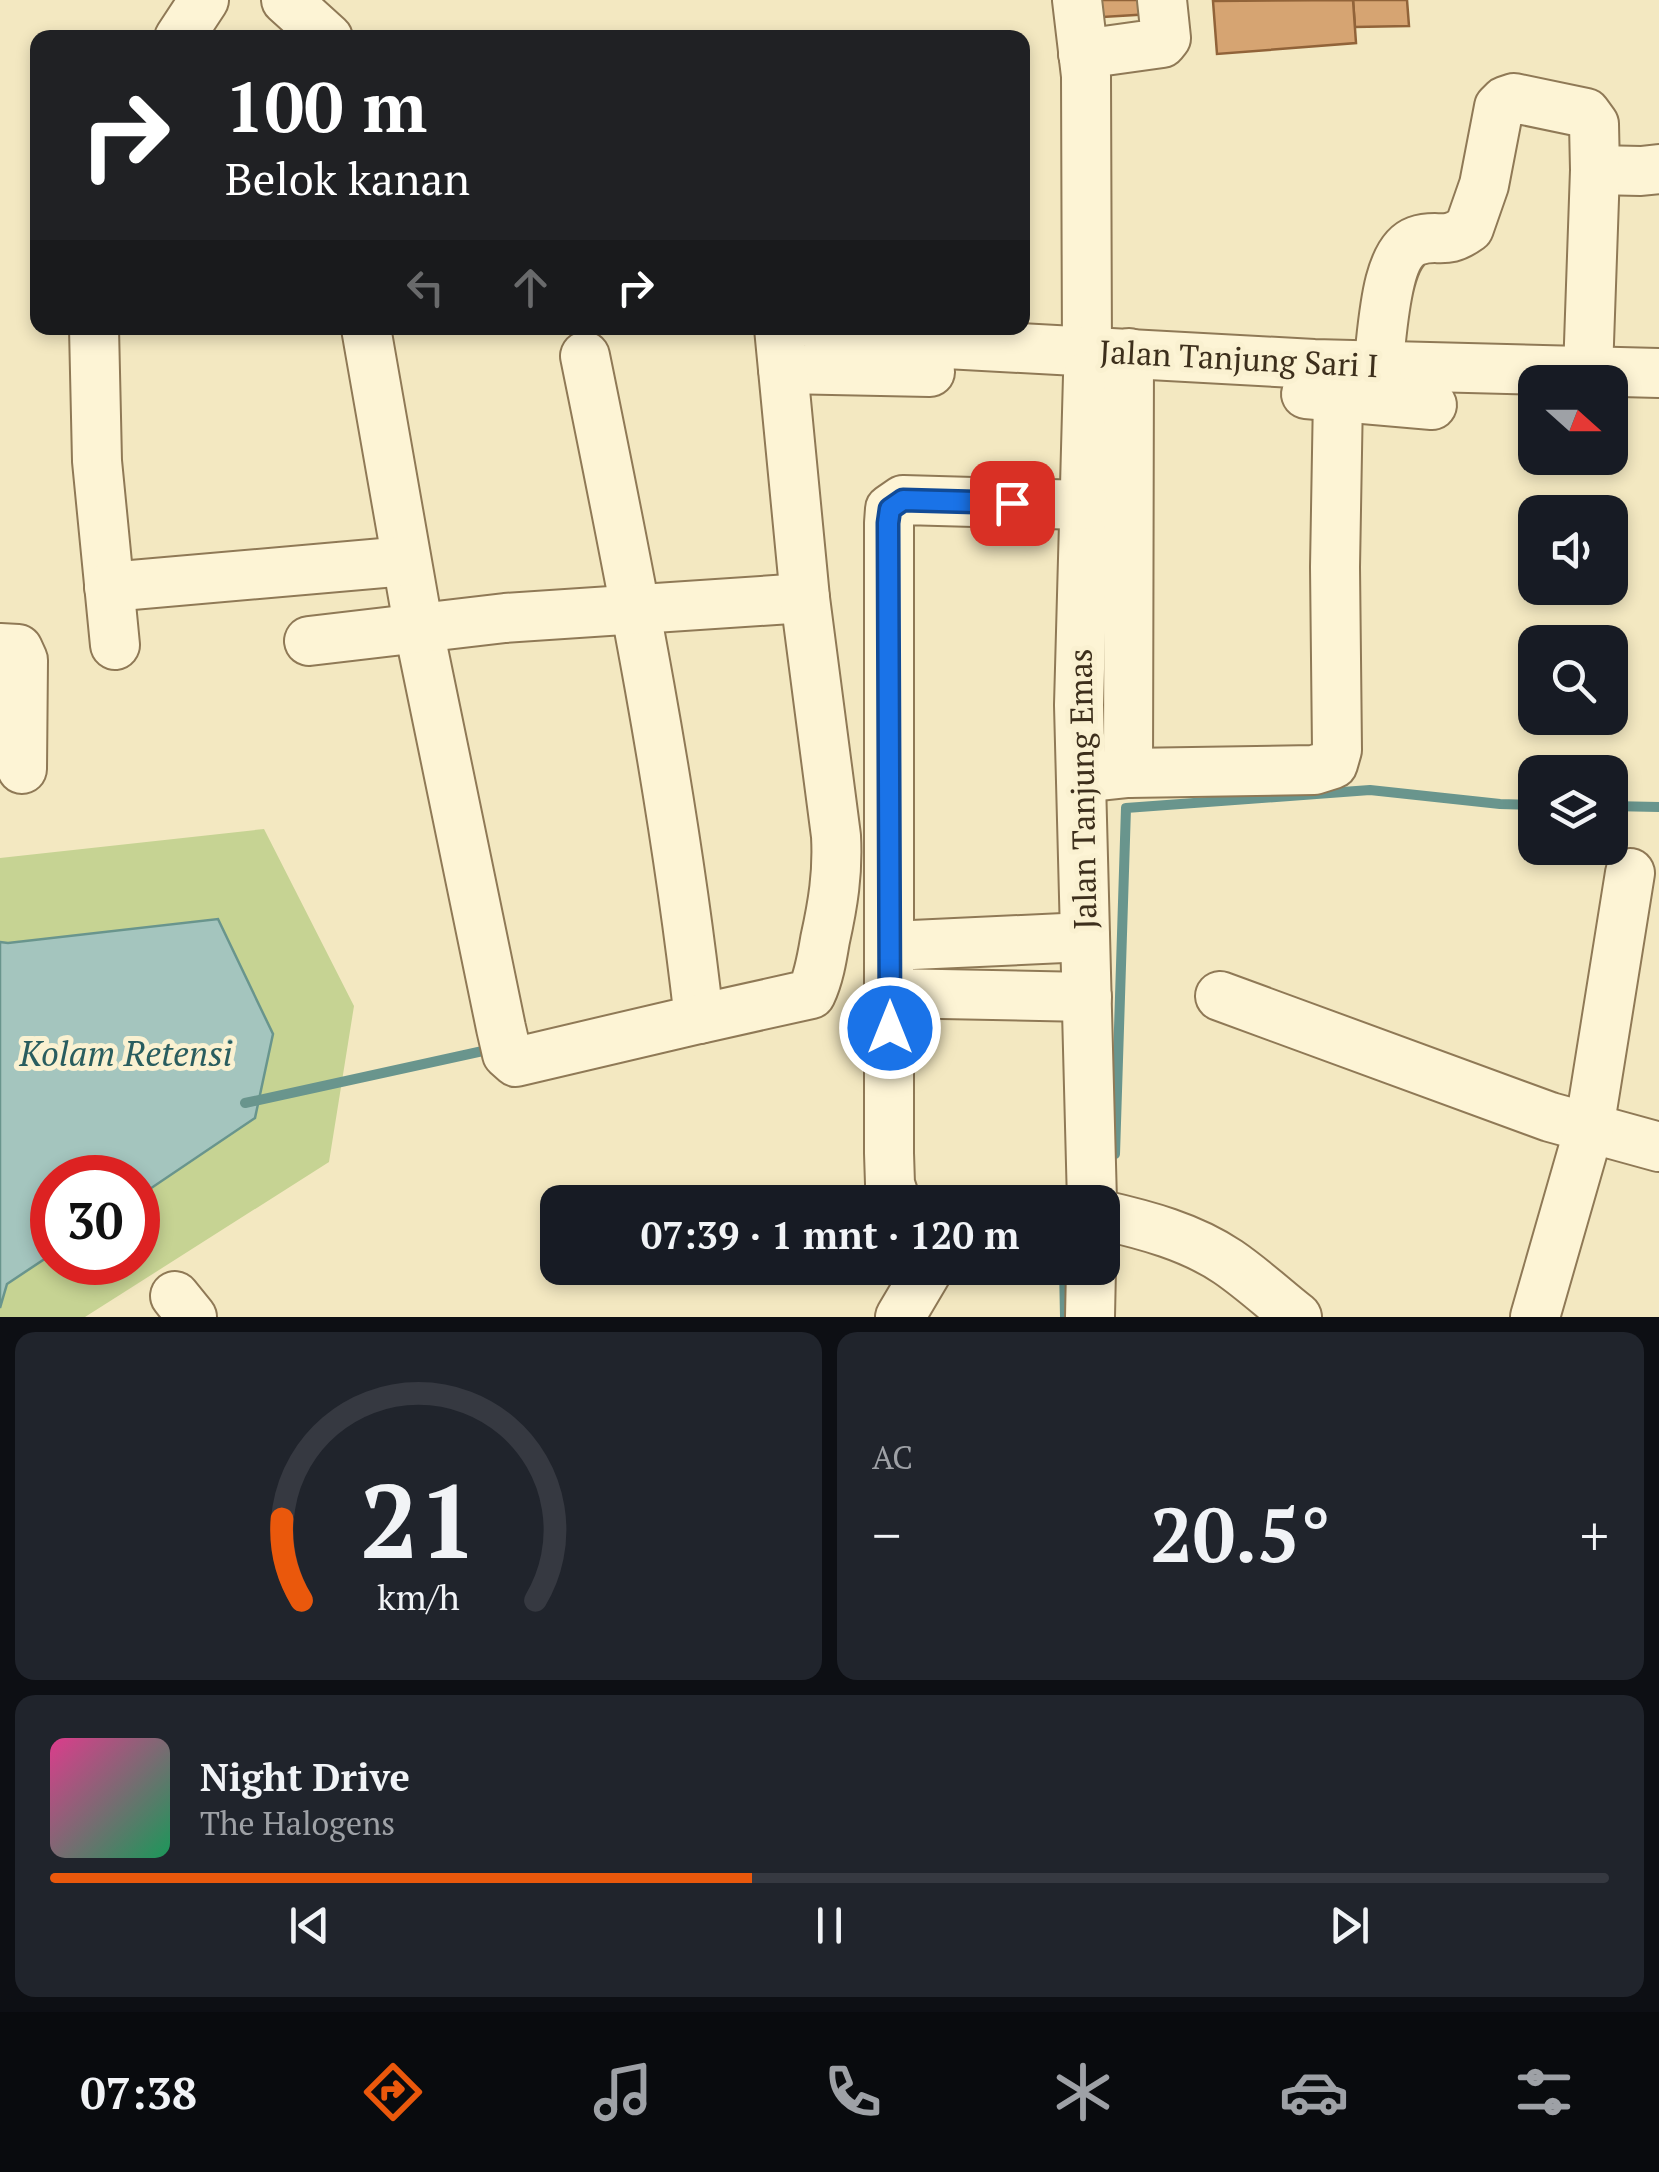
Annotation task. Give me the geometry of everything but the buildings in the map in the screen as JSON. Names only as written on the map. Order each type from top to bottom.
[{"type":"street","points":[[183,30],[204,0]]},
{"type":"street","points":[[286,0],[318,30]]},
{"type":"street","points":[[1078,0],[1108,365],[1128,773]]},
{"type":"street","points":[[1084,54],[1162,43],[1166,38],[1162,0]]},
{"type":"street","points":[[1378,366],[1392,270],[1401,251],[1410,243],[1426,238],[1448,239],[1469,228],[1484,185],[1498,107],[1514,98],[1588,114],[1594,124],[1588,365]]},
{"type":"street","points":[[1595,170],[1659,169]]},
{"type":"street","points":[[94,335],[97,461],[115,645]]},
{"type":"street","points":[[367,335],[419,630],[504,1042],[510,1059],[520,1062],[698,1004],[811,994],[838,867],[805,598],[781,348],[1108,365],[1432,405]]},
{"type":"street","name":"Jalan Tanjung Sari I","points":[[859,335],[1108,365],[1518,370]]},
{"type":"street","points":[[585,356],[674,822],[698,1004]]},
{"type":"street","name":"Jalan Tanjung Emas","points":[[1092,1185],[1079,705],[1084,505],[1108,365]]},
{"type":"street","name":"Jalan Tanjung Sari I","points":[[1628,372],[1659,372]]},
{"type":"street","points":[[1081,778],[1128,773],[1314,770],[1333,764],[1338,396]]},
{"type":"street","points":[[890,1185],[890,509],[903,500],[1084,505]]},
{"type":"street","points":[[108,587],[406,561]]},
{"type":"street","points":[[309,642],[506,618],[805,598]]},
{"type":"street","points":[[0,648],[18,649],[23,660],[22,769]]},
{"type":"street","points":[[1535,1317],[1589,1128],[1630,873]]},
{"type":"street","points":[[890,971],[1086,968]]},
{"type":"street","points":[[1220,996],[1533,1110],[1659,1147]]},
{"type":"street","points":[[1120,1220],[1166,1232],[1204,1248],[1250,1278],[1293,1316]]},
{"type":"street","points":[[900,1317],[920,1285]]},
{"type":"street","points":[[1090,1317],[1091,1285]]},
{"type":"green space","points":[[264,829],[354,1006],[329,1162],[160,1269],[160,1155],[30,1155],[30,1285],[135,1285],[85,1317],[0,1317],[0,858]]},
{"type":"water","name":"Kolam Retensi","points":[[218,919],[273,1034],[255,1118],[160,1182],[160,1155],[30,1155],[30,1269],[7,1284],[0,1308],[0,942]]},
{"type":"waterway","points":[[1115,1154],[1126,808],[1370,790],[1518,805]]},
{"type":"waterway","points":[[1628,806],[1659,807]]},
{"type":"waterway","points":[[245,1103],[492,1049]]},
{"type":"waterway","points":[[1064,1285],[1065,1317]]},
{"type":"route","points":[[890,1028],[890,509],[903,500],[1012,503]]}]
